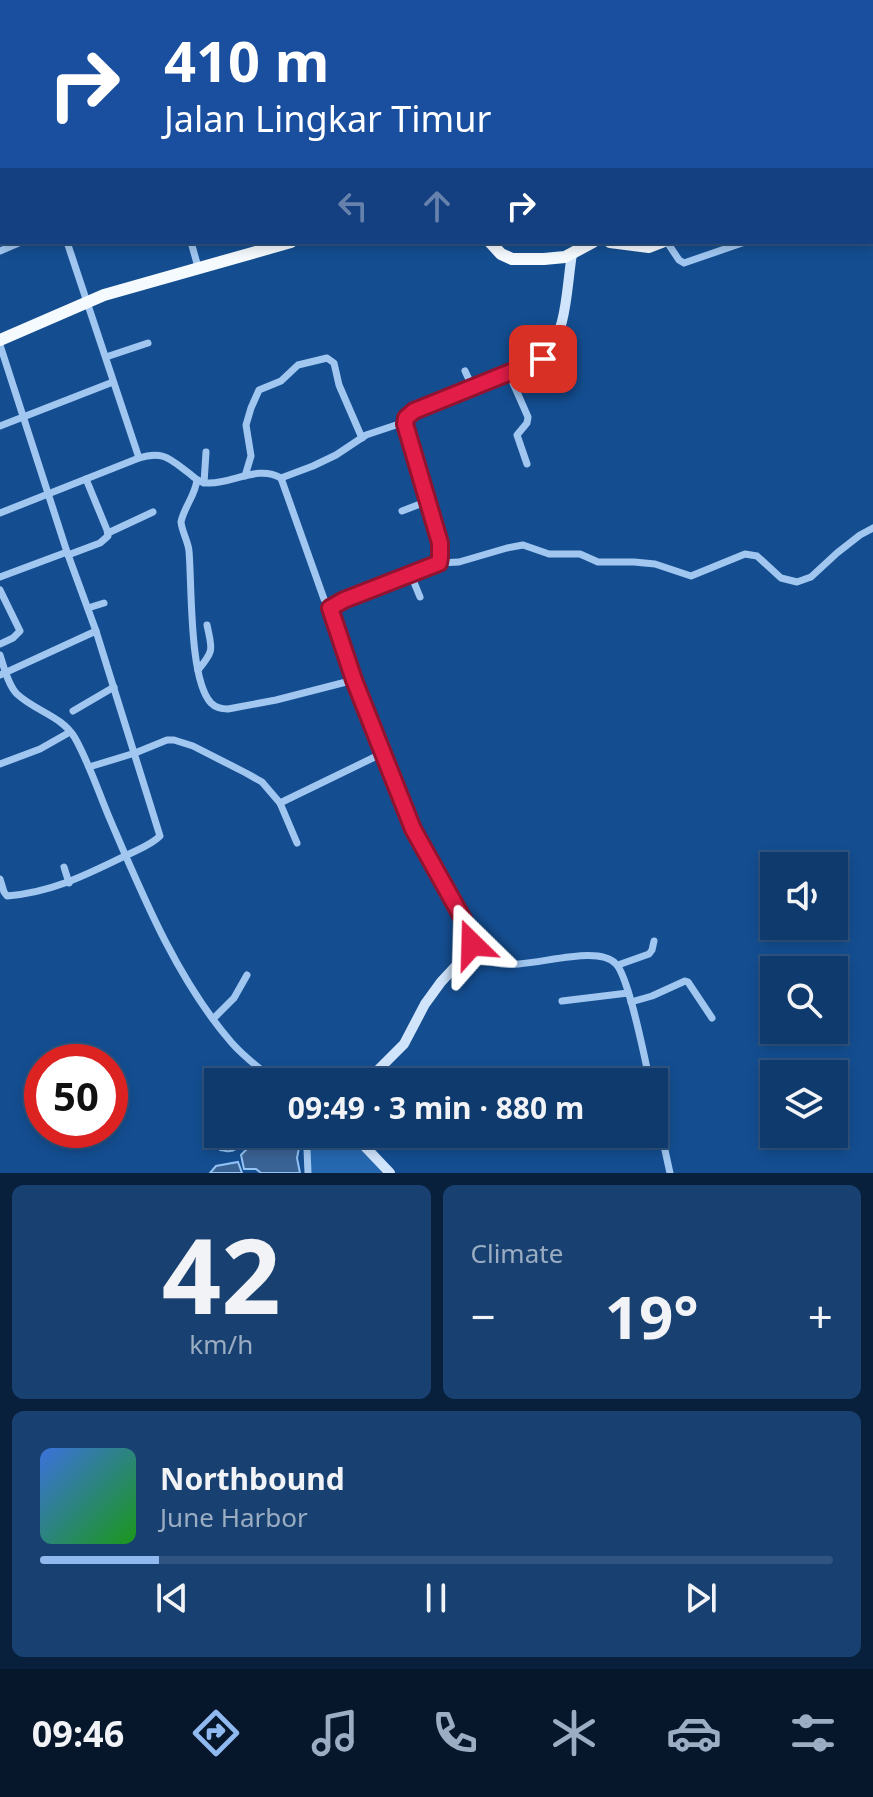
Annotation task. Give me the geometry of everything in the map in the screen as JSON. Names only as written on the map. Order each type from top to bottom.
[{"type":"highway","points":[[0,342],[119,290],[284,244]]},
{"type":"highway","points":[[492,244],[501,254],[512,259],[571,260],[591,244]]},
{"type":"highway","points":[[626,244],[649,247],[658,244]]},
{"type":"main road","points":[[380,1068],[404,1044],[425,1004],[472,944],[463,919],[419,843],[354,680],[330,608],[439,563],[440,543],[406,418],[414,411],[543,359],[556,341],[564,311],[571,260]]},
{"type":"main road","points":[[366,1148],[390,1173]]},
{"type":"street","points":[[68,244],[139,458]]},
{"type":"street","points":[[192,244],[198,267]]},
{"type":"street","points":[[666,244],[684,263],[739,244]]},
{"type":"street","points":[[0,342],[160,836],[144,847],[69,883],[40,891],[7,896],[0,879]]},
{"type":"street","points":[[106,357],[148,343]]},
{"type":"street","points":[[245,476],[251,456],[246,425],[255,396],[262,387],[281,381],[304,363],[327,358],[334,363],[339,385],[362,438]]},
{"type":"street","points":[[465,371],[473,388]]},
{"type":"street","points":[[509,374],[528,417],[517,435],[527,464]]},
{"type":"street","points":[[0,426],[113,382]]},
{"type":"street","points":[[281,478],[325,461],[362,438],[405,422]]},
{"type":"street","points":[[206,452],[201,482],[181,522],[189,552],[198,670],[203,690],[211,704],[221,709],[276,700],[354,680]]},
{"type":"street","points":[[0,513],[139,458],[159,454],[201,482],[215,483],[261,473],[277,475],[281,478],[324,599],[330,608]]},
{"type":"street","points":[[0,577],[107,538],[108,533],[86,479]]},
{"type":"street","points":[[402,511],[428,501]]},
{"type":"street","points":[[108,533],[153,512]]},
{"type":"street","points":[[439,563],[459,562],[523,545],[549,554],[580,554],[598,562],[655,564],[691,576],[745,554],[757,556],[781,578],[797,582],[811,577],[837,553],[873,528]]},
{"type":"street","points":[[411,575],[420,597]]},
{"type":"street","points":[[0,590],[20,631],[0,644]]},
{"type":"street","points":[[88,608],[104,603]]},
{"type":"street","points":[[198,670],[211,653],[207,625]]},
{"type":"street","points":[[3,674],[96,631]]},
{"type":"street","points":[[0,655],[3,674],[17,694],[51,715],[70,732],[89,767],[168,946],[213,1019],[233,1045],[260,1068]]},
{"type":"street","points":[[73,711],[114,687]]},
{"type":"street","points":[[0,764],[40,749],[70,732]]},
{"type":"street","points":[[89,767],[167,740],[184,742],[262,782],[280,803],[297,843]]},
{"type":"street","points":[[280,803],[383,753]]},
{"type":"street","points":[[64,867],[69,883]]},
{"type":"street","points":[[618,965],[651,952],[654,941]]},
{"type":"street","points":[[472,944],[498,964],[591,955],[609,959],[618,965],[631,1002],[647,1068]]},
{"type":"street","points":[[213,1019],[234,998],[247,975]]},
{"type":"street","points":[[631,1002],[687,981],[712,1018]]},
{"type":"street","points":[[562,1001],[628,993]]},
{"type":"street","points":[[307,1148],[308,1173]]},
{"type":"street","points":[[665,1148],[670,1173]]},
{"type":"shaded area","points":[[219,1148],[237,1148],[233,1151]]},
{"type":"shaded area","points":[[249,1148],[299,1148],[300,1173],[261,1173],[256,1169],[244,1169],[241,1155]]},
{"type":"shaded area","points":[[309,1148],[368,1148],[390,1173],[308,1173]]},
{"type":"shaded area","points":[[238,1162],[242,1173],[210,1173],[216,1166]]},
{"type":"route","points":[[472,944],[463,919],[413,829],[354,680],[330,608],[439,563],[440,543],[405,424],[406,418],[414,411],[543,359]]}]
